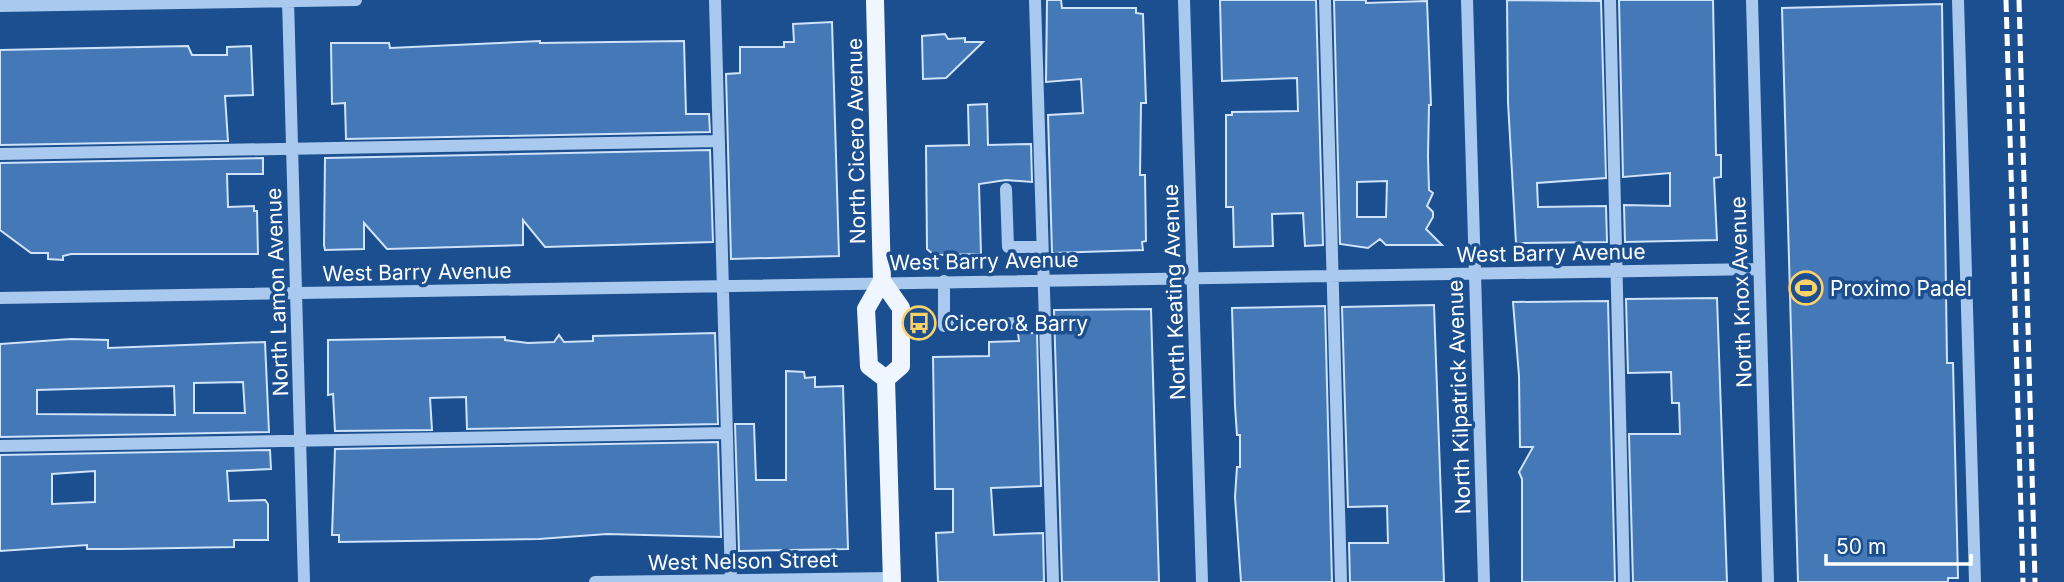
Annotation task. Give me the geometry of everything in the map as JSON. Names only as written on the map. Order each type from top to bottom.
[{"type":"main road","name":"North Cicero Avenue","points":[[875,0],[882,281],[866,309],[869,366],[887,379]]},
{"type":"main road","points":[[882,281],[901,308],[901,366],[887,379],[892,580]]},
{"type":"street","points":[[0,6],[356,0]]},
{"type":"street","points":[[715,0],[731,581]]},
{"type":"street","points":[[1035,0],[1053,582]]},
{"type":"street","name":"North Keating Avenue","points":[[1184,0],[1202,582]]},
{"type":"street","points":[[1325,0],[1342,582]]},
{"type":"street","name":"North Kilpatrick Avenue","points":[[1467,0],[1485,582]]},
{"type":"street","points":[[1610,0],[1625,582]]},
{"type":"street","name":"North Knox Avenue","points":[[1752,0],[1768,582]]},
{"type":"street","points":[[1958,0],[1975,582]]},
{"type":"street","name":"North Lamon Avenue","points":[[288,1],[304,582]]},
{"type":"street","points":[[0,155],[719,141]]},
{"type":"street","points":[[1006,189],[1008,247],[1042,247]]},
{"type":"street","name":"West Barry Avenue","points":[[0,298],[882,281],[1759,269]]},
{"type":"street","points":[[944,281],[944,326],[1018,323]]},
{"type":"street","points":[[0,446],[727,433]]},
{"type":"street","name":"West Nelson Street","points":[[595,582],[892,580]]},
{"type":"building","points":[[1047,0],[1061,0],[1062,8],[1136,8],[1136,13],[1143,14],[1146,103],[1141,103],[1140,175],[1145,175],[1146,241],[1142,242],[1143,250],[1052,253],[1048,115],[1083,113],[1081,79],[1046,82]]},
{"type":"building","points":[[1220,0],[1316,0],[1323,245],[1305,246],[1303,213],[1272,214],[1273,246],[1234,247],[1233,207],[1226,207],[1226,115],[1232,115],[1232,112],[1298,111],[1297,78],[1222,81]]},
{"type":"building","points":[[1334,0],[1366,0],[1366,3],[1427,1],[1431,105],[1429,190],[1433,193],[1427,206],[1433,212],[1433,217],[1426,229],[1442,245],[1386,245],[1380,239],[1368,248],[1340,244]],"holes":[[[1387,181],[1386,217],[1357,217],[1357,182]]]},
{"type":"building","points":[[1507,0],[1601,1],[1606,178],[1537,183],[1538,207],[1606,206],[1607,242],[1516,243],[1508,102]]},
{"type":"building","points":[[1619,0],[1713,0],[1716,155],[1721,155],[1721,177],[1714,178],[1717,240],[1625,242],[1624,205],[1670,206],[1670,173],[1623,177]]},
{"type":"building","points":[[1942,4],[1947,363],[1953,363],[1958,578],[1948,578],[1948,582],[1798,582],[1782,8]]},
{"type":"building","points":[[832,22],[839,256],[731,259],[726,74],[740,73],[740,47],[784,47],[784,42],[794,42],[793,24]]},
{"type":"building","points":[[945,34],[948,39],[965,38],[965,42],[983,42],[946,78],[923,79],[922,36]]},
{"type":"building","points":[[540,41],[684,41],[686,114],[709,114],[710,132],[346,139],[345,103],[332,104],[331,43],[389,43],[390,48]]},
{"type":"building","points":[[188,46],[192,55],[227,55],[227,47],[251,46],[253,95],[225,96],[228,141],[0,145],[0,50]]},
{"type":"building","points":[[987,104],[988,145],[1031,144],[1032,182],[1006,180],[979,184],[981,254],[934,255],[927,249],[926,146],[969,145],[968,105]]},
{"type":"building","points":[[710,150],[713,242],[545,247],[523,220],[523,245],[387,249],[364,223],[364,249],[325,250],[325,158]]},
{"type":"building","points":[[263,158],[263,174],[227,174],[228,207],[254,206],[254,211],[257,211],[258,254],[71,254],[63,256],[63,260],[48,259],[48,253],[31,253],[0,230],[0,163]]},
{"type":"building","points":[[1717,298],[1727,582],[1633,582],[1629,434],[1680,434],[1679,403],[1672,403],[1671,372],[1628,373],[1626,299]]},
{"type":"building","points":[[1608,301],[1615,582],[1522,582],[1522,479],[1519,472],[1533,447],[1520,447],[1519,376],[1513,302]]},
{"type":"building","points":[[1434,305],[1444,582],[1350,582],[1349,543],[1388,543],[1387,506],[1348,507],[1342,307]]},
{"type":"building","points":[[1325,306],[1332,582],[1241,582],[1235,497],[1237,467],[1240,467],[1240,435],[1237,435],[1235,406],[1232,308]]},
{"type":"building","points":[[1151,309],[1159,582],[1062,582],[1054,310]]},
{"type":"building","points":[[715,333],[718,424],[467,429],[466,397],[430,398],[432,430],[335,431],[333,394],[328,395],[328,340],[505,337],[505,340],[528,343],[554,342],[559,335],[564,342],[593,341],[593,336]]},
{"type":"building","points":[[1018,333],[1037,333],[1041,486],[991,488],[994,535],[1043,533],[1044,582],[938,582],[936,533],[953,532],[953,489],[935,489],[933,357],[989,356],[989,342],[1019,341]]},
{"type":"building","points":[[71,339],[108,340],[108,348],[265,342],[269,432],[0,437],[0,344]],"holes":[[[243,382],[245,413],[194,413],[194,383]],[[174,386],[175,415],[37,414],[37,390]]]},
{"type":"building","points":[[786,371],[804,372],[805,378],[815,377],[815,387],[843,386],[848,549],[739,551],[735,424],[754,424],[756,480],[786,480]]},
{"type":"building","points":[[718,442],[721,537],[607,534],[539,539],[339,542],[339,535],[332,535],[335,449]]},
{"type":"building","points":[[270,450],[271,469],[227,471],[229,501],[265,500],[268,504],[268,540],[234,540],[234,547],[87,549],[87,545],[0,551],[0,455]],"holes":[[[95,471],[95,502],[52,504],[52,474]]]},
{"type":"railway","points":[[2006,0],[2023,582]]},
{"type":"railway","points":[[2019,0],[2035,582]]},
{"type":"place","name":"Proximo Padel","points":[[1806,288]]},
{"type":"place","name":"Cicero & Barry","points":[[919,323]]}]
